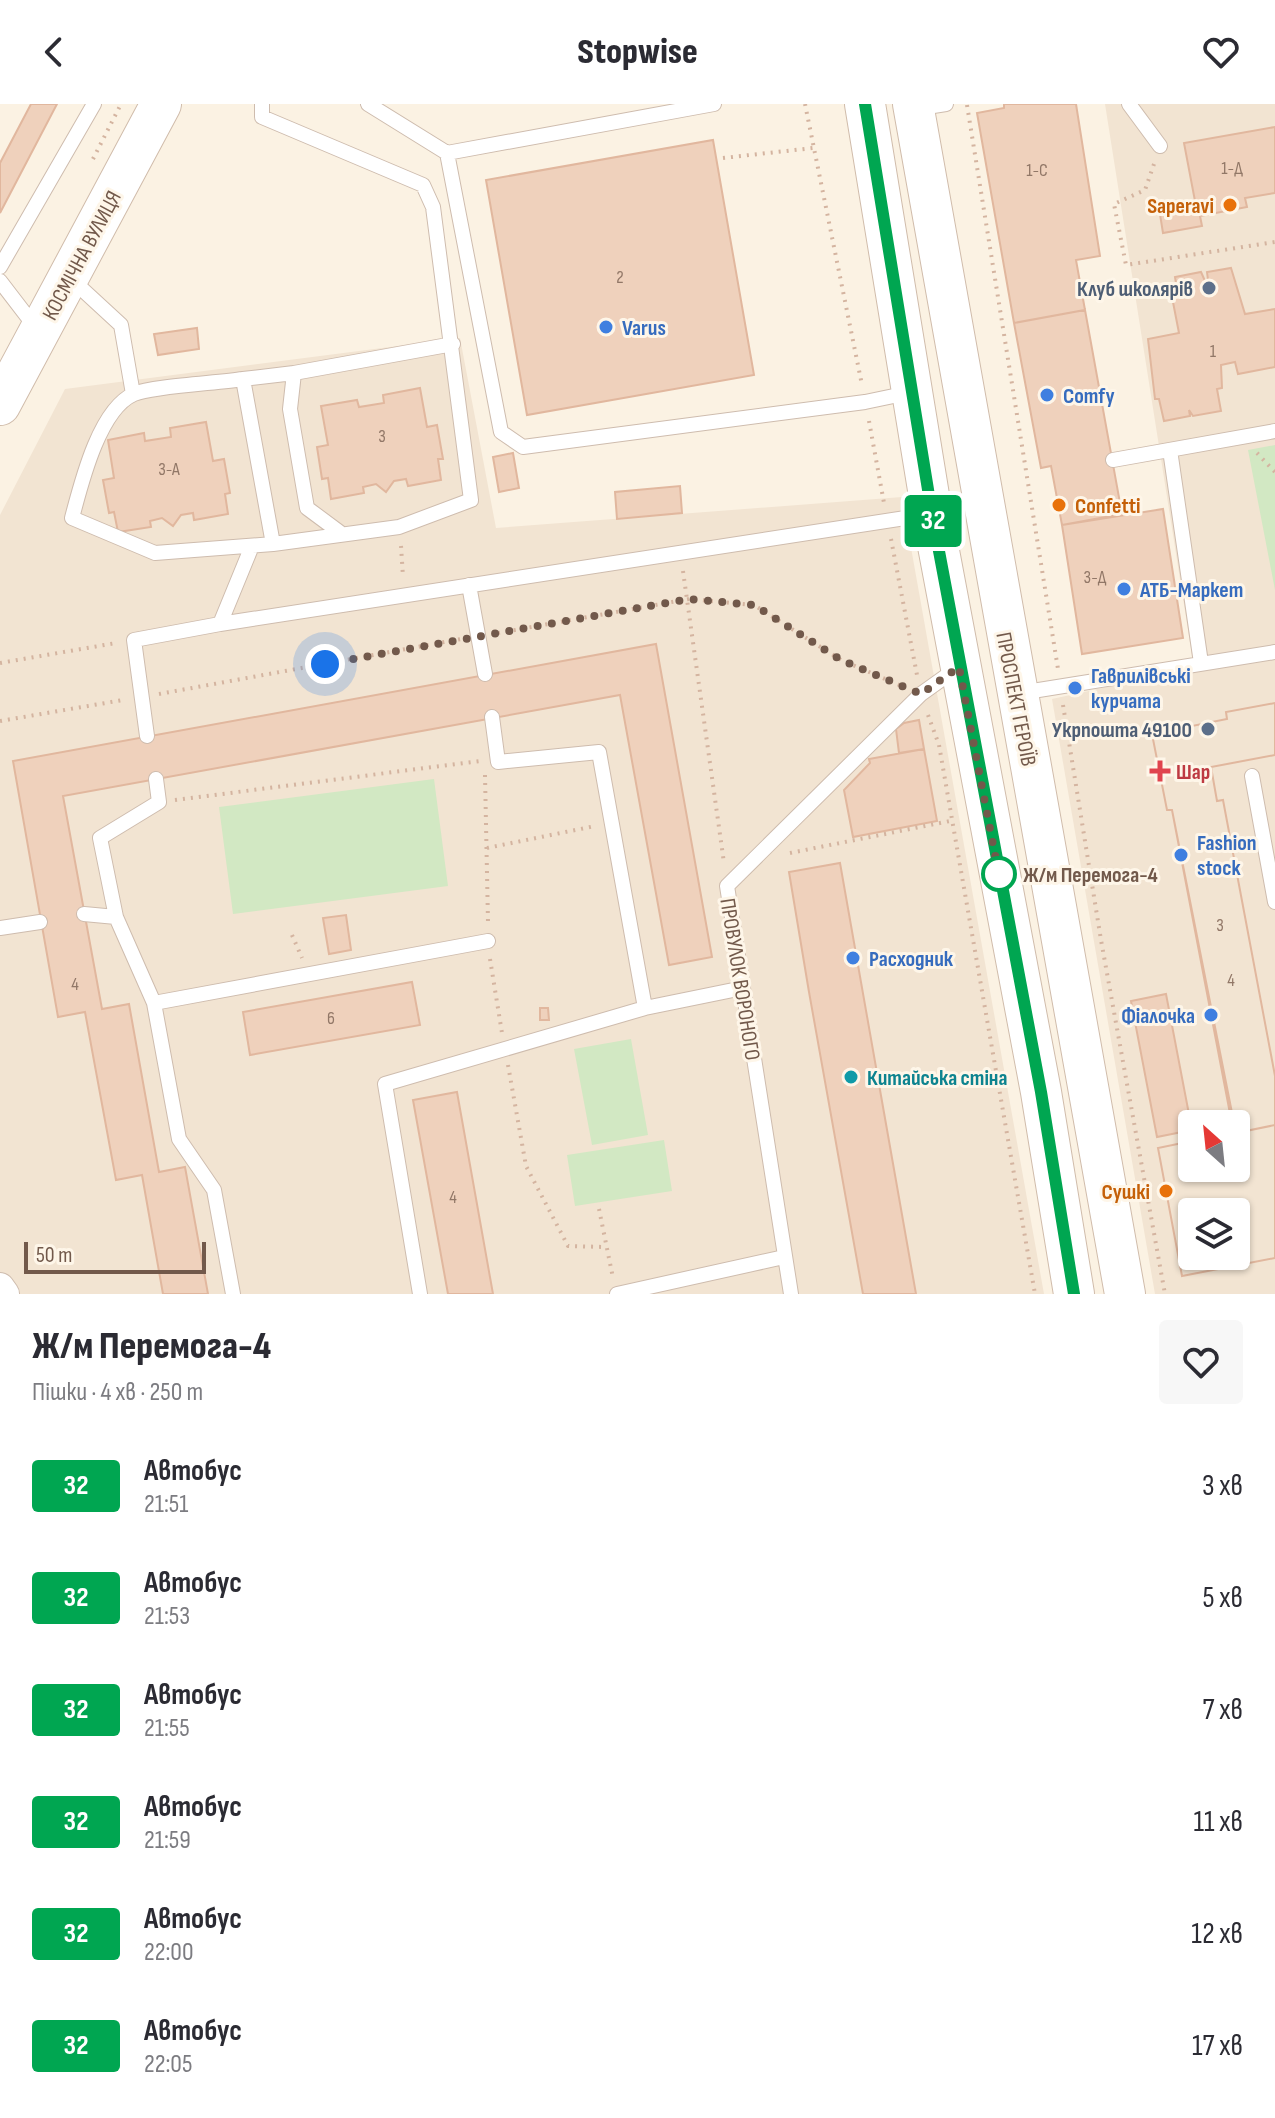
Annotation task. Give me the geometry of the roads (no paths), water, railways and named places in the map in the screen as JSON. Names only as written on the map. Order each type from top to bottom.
[{"type":"main road","name":"КОСМІЧНА ВУЛИЦЯ","points":[[0,405],[161,104]]},
{"type":"main road","points":[[865,104],[932,514],[1041,1092],[1074,1294]]},
{"type":"main road","name":"ПРОСПЕКТ ГЕРОЇВ","points":[[924,106],[1016,694],[1125,1294]]},
{"type":"main road","points":[[963,684],[1016,694]]},
{"type":"street","points":[[0,1287],[5,1294]]},
{"type":"lane","points":[[0,267],[94,104]]},
{"type":"lane","points":[[262,104],[262,117],[423,185],[433,207],[453,344],[471,500],[399,527],[273,544],[155,553],[72,518],[85,469],[110,414],[133,394],[294,373],[453,344]]},
{"type":"lane","points":[[368,104],[447,153],[714,104]]},
{"type":"lane","points":[[1129,104],[1160,146]]},
{"type":"lane","points":[[447,153],[501,432],[523,447],[851,404],[913,392]]},
{"type":"lane","points":[[69,277],[121,325],[133,394]]},
{"type":"lane","points":[[0,281],[40,332]]},
{"type":"lane","points":[[294,373],[290,409],[307,508],[342,534]]},
{"type":"lane","points":[[243,379],[273,544]]},
{"type":"lane","points":[[1113,460],[1275,431]]},
{"type":"lane","points":[[1170,450],[1201,663]]},
{"type":"lane","points":[[147,736],[134,640],[932,514]]},
{"type":"lane","points":[[220,624],[252,546]]},
{"type":"lane","points":[[469,585],[485,674]]},
{"type":"lane","points":[[1016,694],[1275,652]]},
{"type":"lane","name":"ПРОВУЛОК ВОРОНОГО","points":[[791,1294],[727,886],[921,694],[963,684]]},
{"type":"lane","points":[[492,717],[498,762],[599,752],[645,1008]]},
{"type":"lane","points":[[1252,776],[1275,902]]},
{"type":"lane","points":[[156,779],[159,802],[100,838],[116,917],[154,1003],[179,1139],[214,1190],[233,1294]]},
{"type":"lane","points":[[84,914],[116,917]]},
{"type":"lane","points":[[0,928],[40,922]]},
{"type":"lane","points":[[154,1003],[488,941]]},
{"type":"lane","points":[[420,1294],[385,1084],[645,1008],[743,988]]},
{"type":"lane","points":[[617,1293],[784,1257]]},
{"type":"place","name":"Saperavi","points":[[1230,205]]},
{"type":"place","name":"Клуб школярів","points":[[1209,288]]},
{"type":"place","name":"Varus","points":[[606,327]]},
{"type":"place","name":"Comfy","points":[[1047,395]]},
{"type":"place","name":"Confetti","points":[[1059,505]]},
{"type":"place","name":"АТБ-Маркет","points":[[1124,589]]},
{"type":"place","name":"Гаврилівські курчата","points":[[1075,688]]},
{"type":"place","name":"Укрпошта 49100","points":[[1208,729]]},
{"type":"place","name":"Шар","points":[[1160,771]]},
{"type":"place","name":"Fashion stock","points":[[1181,855]]},
{"type":"place","name":"Ж/м Перемога-4","points":[[999,874]]},
{"type":"place","name":"Расходник","points":[[853,958]]},
{"type":"place","name":"Фіалочка","points":[[1211,1015]]},
{"type":"place","name":"Китайська стіна","points":[[851,1077]]},
{"type":"place","name":"Сушкі","points":[[1166,1191]]}]
